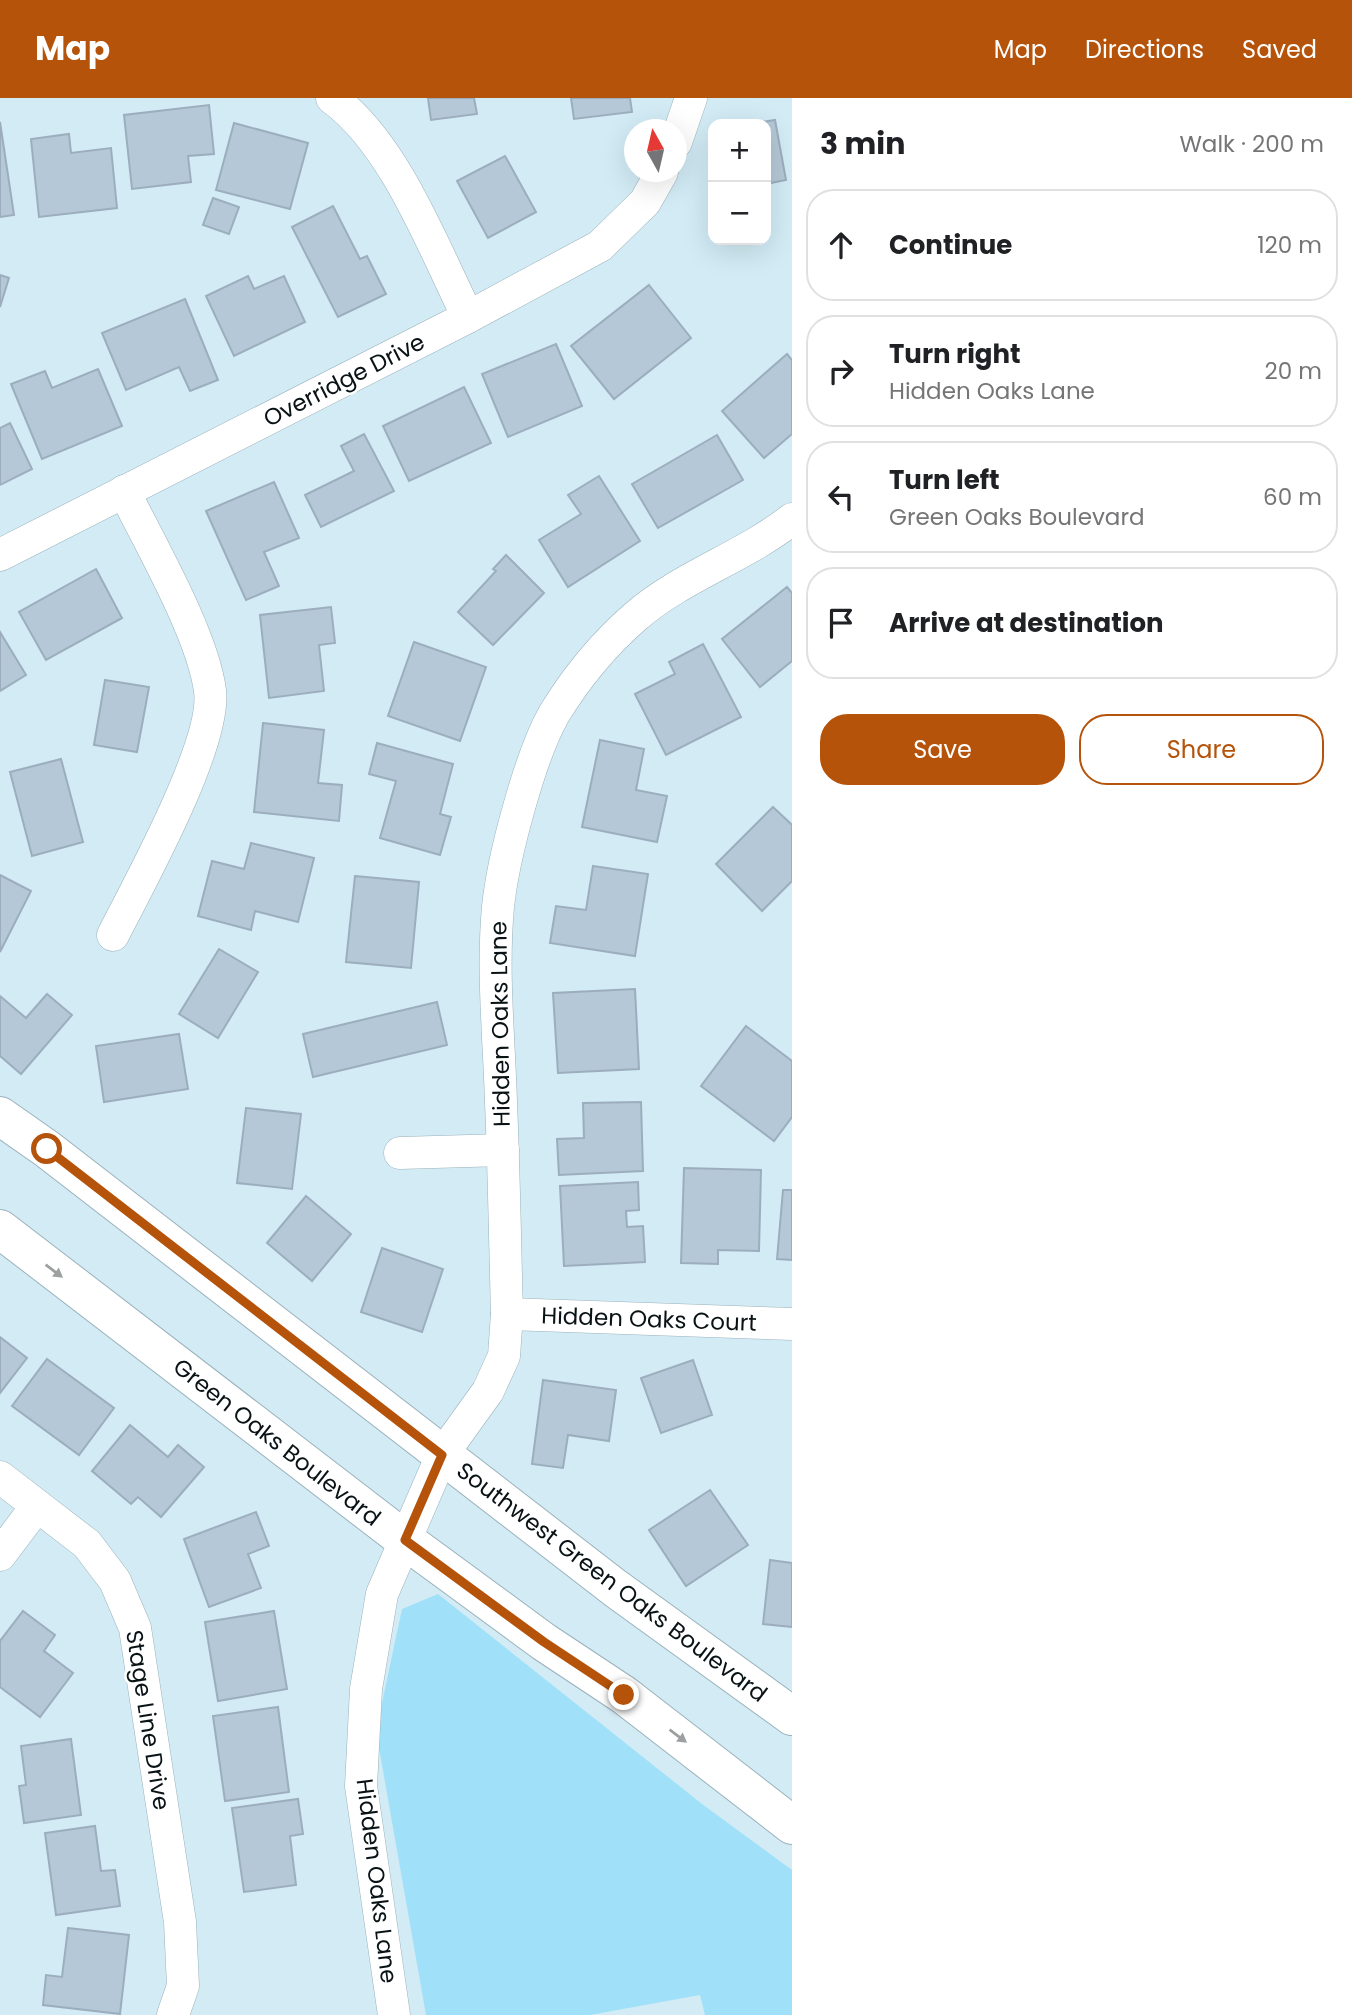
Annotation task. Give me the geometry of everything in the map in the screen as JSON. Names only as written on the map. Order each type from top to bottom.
[{"type":"main road","name":"Southwest Green Oaks Boulevard","points":[[0,1116],[47,1149],[615,1588],[792,1716]]},
{"type":"main road","name":"Green Oaks Boulevard","points":[[0,1229],[405,1540],[789,1815]]},
{"type":"street","points":[[332,98],[352,113],[389,161],[468,317]]},
{"type":"street","points":[[684,119],[691,98]]},
{"type":"street","name":"Overridge Drive","points":[[0,555],[468,317],[600,246],[645,202],[656,182]]},
{"type":"street","points":[[113,935],[202,747],[211,692],[194,637],[124,491]]},
{"type":"street","name":"Hidden Oaks Lane","points":[[394,2015],[361,1786],[366,1689],[382,1594],[442,1455],[488,1391],[504,1356],[506,1314],[503,1150],[496,965],[498,905],[511,841],[528,780],[553,716],[591,661],[636,616],[700,573],[792,519]]},
{"type":"street","name":"Hidden Oaks Lane","points":[[400,1153],[503,1150]]},
{"type":"street","name":"Hidden Oaks Court","points":[[506,1314],[792,1324]]},
{"type":"street","name":"Stage Line Drive","points":[[0,1477],[86,1544],[115,1581],[135,1628],[180,1922],[183,1986],[173,2015]]},
{"type":"street","points":[[0,1555],[37,1506]]},
{"type":"shaded area","points":[[438,1594],[702,1804],[792,1870],[792,2015],[705,2015],[700,1995],[590,2015],[426,2015],[376,1731],[402,1609]]},
{"type":"building","points":[[428,98],[474,98],[477,114],[431,120]]},
{"type":"building","points":[[571,98],[630,98],[632,112],[574,119]]},
{"type":"building","points":[[209,105],[214,154],[188,156],[191,182],[132,189],[124,115]]},
{"type":"building","points":[[775,120],[786,180],[771,183],[771,182],[771,121]]},
{"type":"building","points":[[0,122],[14,215],[0,217]]},
{"type":"building","points":[[234,123],[308,143],[290,209],[216,190]]},
{"type":"building","points":[[69,134],[71,153],[111,148],[117,208],[39,217],[31,139]]},
{"type":"building","points":[[505,156],[536,212],[488,238],[457,181]]},
{"type":"building","points":[[213,198],[239,207],[229,234],[203,225]]},
{"type":"building","points":[[333,206],[360,259],[367,256],[386,294],[338,317],[292,227]]},
{"type":"building","points":[[0,275],[9,278],[0,307]]},
{"type":"building","points":[[248,276],[254,289],[284,276],[305,322],[234,356],[206,296]]},
{"type":"building","points":[[649,285],[691,338],[614,399],[571,346]]},
{"type":"building","points":[[185,299],[218,380],[190,391],[179,367],[126,390],[102,333]]},
{"type":"building","points":[[556,344],[582,406],[508,437],[482,374]]},
{"type":"building","points":[[787,354],[792,360],[792,434],[764,458],[722,411]]},
{"type":"building","points":[[98,369],[122,426],[42,459],[11,384],[45,371],[52,388]]},
{"type":"building","points":[[464,387],[491,443],[409,481],[383,426]]},
{"type":"building","points":[[10,423],[32,469],[0,485],[0,428]]},
{"type":"building","points":[[364,434],[394,491],[321,527],[305,495],[354,471],[341,446]]},
{"type":"building","points":[[717,435],[743,480],[658,528],[632,484]]},
{"type":"building","points":[[599,476],[640,541],[568,587],[539,540],[581,514],[568,495]]},
{"type":"building","points":[[274,482],[299,538],[264,552],[279,586],[246,600],[206,511]]},
{"type":"building","points":[[506,555],[544,593],[493,645],[458,612],[496,571],[493,569]]},
{"type":"building","points":[[96,569],[122,618],[46,660],[19,612]]},
{"type":"building","points":[[787,587],[792,593],[792,661],[760,687],[722,639]]},
{"type":"building","points":[[331,607],[335,643],[319,645],[324,691],[269,698],[260,615]]},
{"type":"building","points":[[0,632],[26,675],[0,691]]},
{"type":"building","points":[[414,642],[486,667],[460,741],[388,716]]},
{"type":"building","points":[[703,644],[741,717],[666,755],[635,694],[675,674],[669,662]]},
{"type":"building","points":[[105,680],[149,687],[137,752],[94,745]]},
{"type":"building","points":[[263,723],[324,730],[318,783],[342,785],[339,821],[254,812]]},
{"type":"building","points":[[600,740],[644,749],[636,790],[667,796],[657,842],[582,827]]},
{"type":"building","points":[[377,743],[453,764],[440,814],[451,817],[440,855],[380,838],[396,781],[369,774]]},
{"type":"building","points":[[61,759],[83,842],[32,856],[10,772]]},
{"type":"building","points":[[773,807],[792,825],[792,881],[762,911],[716,864]]},
{"type":"building","points":[[251,843],[314,858],[298,922],[255,911],[251,930],[198,916],[212,861],[244,869]]},
{"type":"building","points":[[593,866],[648,874],[635,956],[550,943],[556,906],[586,910]]},
{"type":"building","points":[[0,875],[31,891],[0,952]]},
{"type":"building","points":[[355,876],[419,882],[411,968],[346,962]]},
{"type":"building","points":[[219,949],[258,972],[218,1038],[179,1014]]},
{"type":"building","points":[[635,989],[639,1069],[558,1073],[553,993]]},
{"type":"building","points":[[47,994],[72,1015],[21,1074],[0,1056],[0,996],[26,1018]]},
{"type":"building","points":[[437,1002],[447,1045],[313,1077],[303,1034]]},
{"type":"building","points":[[746,1026],[792,1061],[792,1117],[774,1141],[701,1086]]},
{"type":"building","points":[[179,1034],[188,1089],[104,1102],[96,1046]]},
{"type":"building","points":[[641,1102],[643,1171],[559,1175],[557,1139],[584,1138],[583,1103]]},
{"type":"building","points":[[246,1108],[301,1114],[292,1189],[237,1183]]},
{"type":"building","points":[[684,1168],[761,1170],[759,1251],[718,1250],[718,1264],[681,1263]]},
{"type":"building","points":[[638,1182],[639,1210],[626,1211],[627,1227],[643,1226],[645,1262],[564,1266],[560,1186]]},
{"type":"building","points":[[783,1190],[792,1190],[792,1260],[777,1259]]},
{"type":"building","points":[[306,1196],[351,1234],[312,1281],[267,1243]]},
{"type":"building","points":[[382,1248],[443,1269],[422,1332],[361,1312]]},
{"type":"building","points":[[0,1337],[27,1358],[0,1393]]},
{"type":"building","points":[[47,1359],[114,1408],[79,1455],[12,1406]]},
{"type":"building","points":[[693,1360],[712,1415],[661,1433],[641,1378]]},
{"type":"building","points":[[543,1380],[616,1390],[609,1441],[568,1435],[563,1468],[532,1464]]},
{"type":"building","points":[[130,1425],[168,1457],[178,1445],[204,1467],[161,1517],[138,1497],[131,1504],[92,1471]]},
{"type":"building","points":[[710,1490],[748,1545],[686,1586],[649,1530]]},
{"type":"building","points":[[256,1512],[269,1546],[248,1554],[261,1588],[209,1607],[184,1539]]},
{"type":"building","points":[[770,1560],[792,1563],[792,1627],[763,1624]]},
{"type":"building","points":[[23,1611],[55,1635],[44,1651],[73,1673],[40,1717],[0,1687],[0,1641]]},
{"type":"building","points":[[274,1611],[287,1689],[218,1701],[205,1622]]},
{"type":"building","points":[[278,1707],[289,1792],[225,1801],[213,1716]]},
{"type":"building","points":[[71,1739],[81,1815],[24,1823],[19,1786],[26,1785],[21,1746]]},
{"type":"building","points":[[298,1799],[303,1834],[290,1836],[296,1885],[244,1892],[232,1808]]},
{"type":"building","points":[[95,1826],[101,1871],[115,1870],[120,1906],[56,1915],[45,1833]]},
{"type":"building","points":[[68,1928],[129,1935],[120,2014],[43,2005],[46,1975],[62,1977]]},
{"type":"route","points":[[47,1149],[442,1455],[405,1540],[544,1642],[624,1695]]}]
